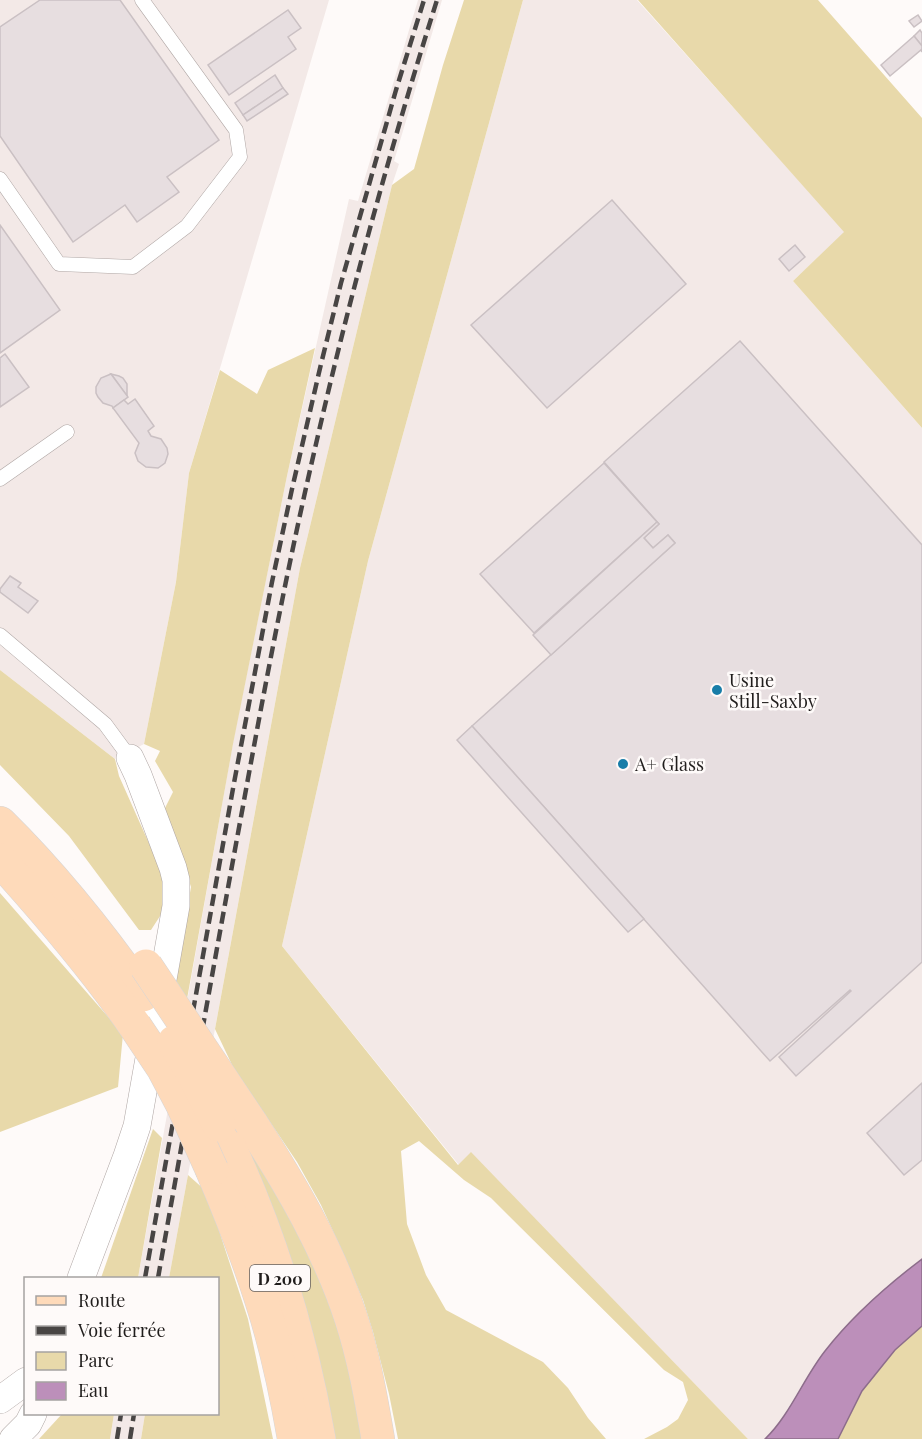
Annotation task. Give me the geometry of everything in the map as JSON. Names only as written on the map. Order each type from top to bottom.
[{"type":"main road","name":"D 200","points":[[0,823],[60,888],[109,948],[145,980],[219,1125],[261,1221],[288,1301],[309,1385],[319,1439]]},
{"type":"main road","points":[[0,860],[72,942],[118,1001],[163,1068],[182,1104],[212,1170],[262,1301],[282,1378],[294,1439]]},
{"type":"main road","points":[[145,980],[167,995],[306,1212],[340,1287],[358,1343],[378,1439]]},
{"type":"street","points":[[81,1277],[137,1126],[176,906],[176,880],[173,868],[130,759]]},
{"type":"street","points":[[0,1400],[24,1382]]},
{"type":"street","points":[[13,1439],[28,1424],[32,1415]]},
{"type":"lane","points":[[0,179],[59,264],[133,267],[187,226],[240,157],[236,130],[142,0]]},
{"type":"lane","points":[[0,479],[67,432]]},
{"type":"lane","points":[[0,635],[105,724],[130,759]]},
{"type":"shaded area","points":[[0,0],[329,0],[189,473],[176,582],[144,744],[115,759],[0,670]]},
{"type":"shaded area","points":[[418,0],[442,0],[394,161],[399,164],[392,185],[300,568],[169,1277],[138,1277],[234,737],[287,476],[349,199],[358,201]]},
{"type":"shaded area","points":[[523,0],[637,0],[845,232],[793,281],[922,428],[922,1259],[863,1308],[807,1377],[776,1428],[765,1439],[748,1439],[471,1153],[459,1165],[282,946],[368,561]]},
{"type":"shaded area","points":[[114,1415],[145,1415],[141,1439],[110,1439]]},
{"type":"green space","points":[[464,0],[523,0],[368,561],[282,946],[458,1165],[471,1152],[748,1439],[644,1439],[678,1419],[688,1400],[683,1382],[664,1370],[491,1198],[464,1180],[419,1141],[401,1151],[407,1224],[426,1275],[446,1310],[543,1362],[568,1388],[588,1418],[606,1439],[398,1439],[373,1332],[363,1300],[344,1255],[321,1205],[297,1162],[233,1067],[215,1029],[300,568],[392,185],[414,169]]},
{"type":"green space","points":[[638,0],[818,0],[922,118],[922,428],[793,281],[844,232]]},
{"type":"green space","points":[[315,348],[233,744],[187,999],[175,979],[191,887],[165,808],[173,792],[155,761],[160,751],[144,744],[176,582],[189,473],[220,370],[257,394],[268,370]]},
{"type":"green space","points":[[0,670],[115,759],[119,776],[168,886],[162,913],[151,930],[139,930],[69,836],[0,765]]},
{"type":"green space","points":[[0,893],[123,1034],[118,1087],[0,1132]]},
{"type":"green space","points":[[153,1129],[162,1138],[138,1277],[101,1277]]},
{"type":"green space","points":[[251,1139],[333,1294],[369,1439],[333,1439],[243,1143]]},
{"type":"green space","points":[[188,1175],[206,1191],[248,1319],[273,1439],[141,1439],[145,1415],[219,1415],[219,1277],[169,1277]]},
{"type":"green space","points":[[922,1326],[922,1439],[838,1439],[862,1391],[895,1350]]},
{"type":"green space","points":[[61,1415],[114,1415],[110,1439],[39,1439]]},
{"type":"water","points":[[922,1259],[922,1326],[895,1350],[862,1391],[838,1439],[765,1439],[782,1419],[817,1362],[847,1325],[895,1280]]},
{"type":"building","points":[[40,0],[120,0],[219,140],[167,177],[179,192],[137,222],[125,205],[73,242],[0,136],[0,27]]},
{"type":"building","points":[[288,10],[301,28],[288,37],[296,49],[229,95],[208,65]]},
{"type":"building","points":[[918,15],[922,21],[914,27],[909,21]]},
{"type":"building","points":[[920,30],[922,33],[922,46],[914,36]]},
{"type":"building","points":[[914,36],[922,46],[922,52],[921,50],[890,76],[881,65]]},
{"type":"building","points":[[275,75],[283,88],[243,115],[235,103]]},
{"type":"building","points":[[283,88],[288,94],[247,121],[243,115]]},
{"type":"building","points":[[612,200],[686,284],[547,408],[471,325]]},
{"type":"building","points":[[0,225],[60,310],[0,353]]},
{"type":"building","points":[[795,245],[805,257],[789,271],[779,259]]},
{"type":"building","name":"Usine Still-Saxby","points":[[740,341],[922,545],[922,962],[796,1076],[779,1057],[851,991],[770,1061],[472,726],[675,543],[668,535],[653,548],[644,538],[659,524],[604,462]]},
{"type":"building","points":[[5,354],[29,387],[0,407],[0,358]]},
{"type":"building","points":[[111,374],[123,378],[127,384],[127,396]]},
{"type":"building","points":[[111,374],[128,397],[113,408],[103,403],[96,393],[96,387],[101,378]]},
{"type":"building","points":[[135,399],[154,426],[148,431],[151,436],[161,439],[167,448],[165,463],[158,468],[146,467],[138,461],[135,453],[139,443],[113,408],[124,400],[128,404]]},
{"type":"building","points":[[604,463],[657,522],[534,633],[480,574]]},
{"type":"building","points":[[657,522],[659,524],[644,538],[653,548],[668,535],[675,543],[551,655],[533,635]]},
{"type":"building","points":[[10,576],[21,583],[18,587],[38,601],[28,613],[0,592]]},
{"type":"building","points":[[472,726],[644,919],[628,932],[457,740]]},
{"type":"building","points":[[922,1083],[922,1160],[904,1175],[867,1133]]},
{"type":"railway","points":[[145,1277],[234,783],[292,489],[341,283],[424,0]]},
{"type":"railway","points":[[158,1277],[286,579],[343,332],[403,110],[437,0]]},
{"type":"railway","points":[[117,1439],[121,1415]]},
{"type":"railway","points":[[130,1439],[134,1415]]},
{"type":"place","name":"Usine Still-Saxby","points":[[717,690]]},
{"type":"place","name":"A+ Glass","points":[[623,764]]}]
